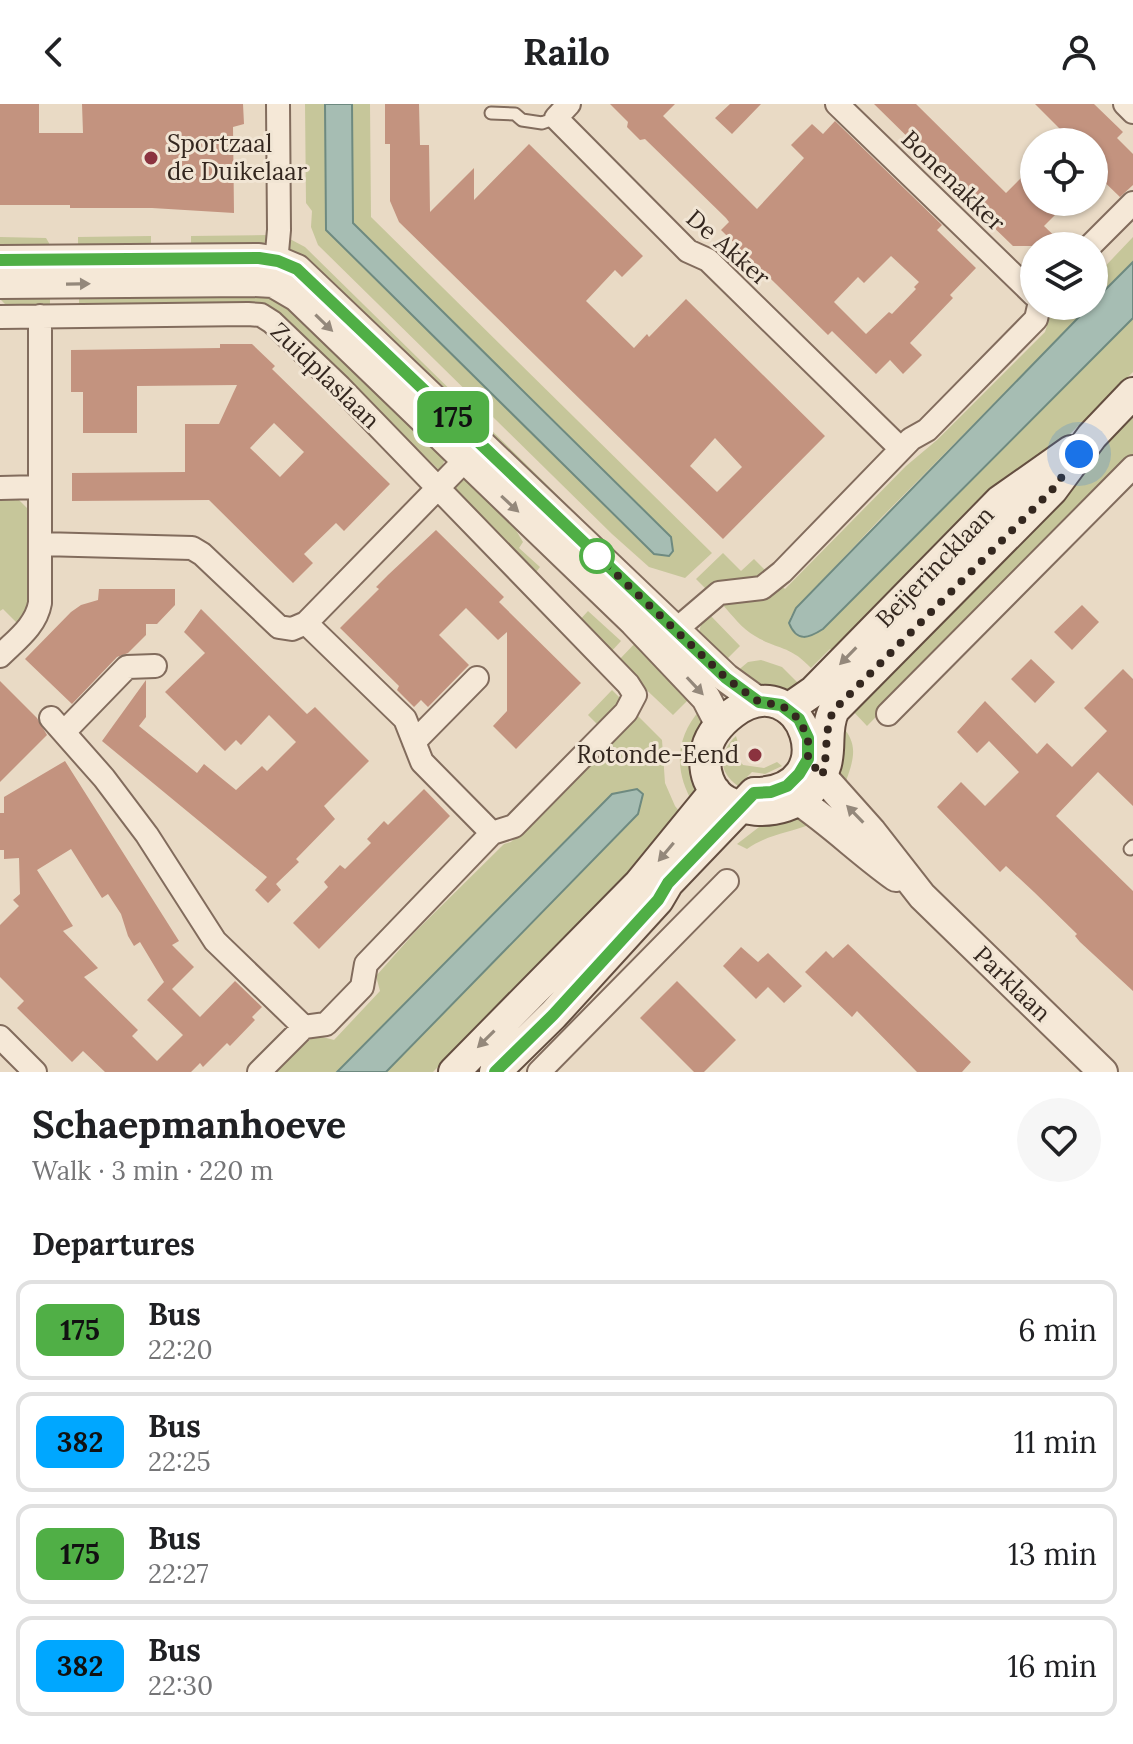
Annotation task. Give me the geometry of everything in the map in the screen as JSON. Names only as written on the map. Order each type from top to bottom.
[{"type":"main road","name":"Beijerincklaan","points":[[815,768],[827,758],[827,728],[834,710],[1052,490],[1092,436],[1133,393]]},
{"type":"main road","name":"Beijerincklaan","points":[[788,709],[814,691],[1000,501],[1092,436]]},
{"type":"main road","points":[[759,702],[788,709],[806,731],[815,768],[799,801],[780,809],[750,809],[726,801],[715,791],[706,775],[705,757],[710,740],[720,725],[737,710],[759,702]]},
{"type":"main road","points":[[495,1072],[553,1015],[658,900],[668,883],[750,809],[754,793],[771,792],[787,786],[799,774],[815,768]]},
{"type":"main road","points":[[454,1072],[639,884],[715,791]]},
{"type":"street","points":[[276,272],[278,104]]},
{"type":"street","name":"Bonenakker","points":[[837,104],[1020,281]]},
{"type":"street","points":[[1125,104],[1133,112]]},
{"type":"street","name":"De Akker","points":[[562,111],[688,251],[708,260],[901,449]]},
{"type":"street","points":[[1104,232],[1133,203]]},
{"type":"street","points":[[0,260],[259,258],[276,272],[297,269],[473,452],[667,638],[759,702]]},
{"type":"street","name":"Zuidplaslaan","points":[[0,284],[276,272]]},
{"type":"street","name":"Zuidplaslaan","points":[[0,317],[261,315],[340,387],[628,684],[635,695],[626,712],[514,826],[492,833]]},
{"type":"street","points":[[0,656],[38,616],[41,544],[40,316]]},
{"type":"street","points":[[667,638],[719,593],[762,588],[782,572],[911,439],[927,430],[1035,320]]},
{"type":"street","points":[[41,544],[192,548],[279,627],[292,629],[306,623],[473,452]]},
{"type":"street","points":[[888,714],[1133,467]]},
{"type":"street","points":[[0,488],[40,487]]},
{"type":"street","points":[[259,1072],[304,1027],[326,1024],[362,987],[366,964],[492,833],[422,762],[405,719],[306,623]]},
{"type":"street","points":[[667,638],[720,725]]},
{"type":"street","points":[[155,666],[127,667],[58,725],[147,835],[215,941],[304,1027]]},
{"type":"street","points":[[414,742],[477,678]]},
{"type":"street","name":"Parklaan","points":[[815,768],[872,832],[922,896],[1103,1072]]},
{"type":"street","name":"Parklaan","points":[[799,801],[826,820],[857,849],[922,896]]},
{"type":"street","points":[[539,1072],[727,881]]},
{"type":"street","points":[[1,1039],[35,1072]]},
{"type":"lane","name":"De Akker","points":[[491,113],[515,114],[522,120],[542,123],[562,111]]},
{"type":"green space","points":[[305,104],[325,104],[326,230],[673,551],[671,537],[353,223],[352,104],[370,104],[371,217],[712,553],[685,578],[649,567],[612,534],[318,245],[311,227],[312,211],[306,203]]},
{"type":"green space","points":[[269,235],[262,247],[213,252],[191,244],[191,236]]},
{"type":"green space","points":[[151,236],[151,244],[131,253],[78,254],[78,237]]},
{"type":"green space","points":[[0,237],[46,238],[49,254],[0,254]]},
{"type":"green space","points":[[1133,237],[1133,262],[1108,287],[1108,263]]},
{"type":"green space","points":[[288,238],[305,247],[595,532],[589,539],[289,253]]},
{"type":"green space","points":[[50,288],[50,305],[6,305],[0,299],[0,289]]},
{"type":"green space","points":[[79,288],[282,296],[446,457],[440,471],[270,308],[252,302],[79,304]]},
{"type":"green space","points":[[1133,318],[1133,372],[1070,434],[988,504],[834,651],[830,649],[811,668],[797,655],[741,626],[722,604],[767,597],[780,585],[785,589],[906,466],[937,440],[1045,332],[1049,320],[1076,320],[881,518],[790,618],[823,629]]},
{"type":"green space","points":[[1133,415],[1133,456],[867,726],[850,708],[1091,462]]},
{"type":"green space","points":[[464,480],[482,487],[498,504],[523,542],[519,548],[540,567],[536,572],[455,493],[454,485]]},
{"type":"green space","points":[[15,496],[34,515],[34,602],[18,624],[3,609],[0,611],[0,497]]},
{"type":"green space","points":[[723,553],[741,571],[754,559],[766,571],[758,579],[706,589],[696,579]]},
{"type":"green space","points":[[588,611],[621,641],[609,654],[577,623]]},
{"type":"green space","points":[[710,615],[740,646],[723,663],[699,633],[701,624]]},
{"type":"green space","points":[[640,638],[693,695],[673,715],[617,662]]},
{"type":"green space","points":[[761,660],[782,667],[803,688],[775,692],[752,683],[736,672],[748,662]]},
{"type":"green space","points":[[612,690],[620,698],[619,702],[600,727],[588,715]]},
{"type":"green space","points":[[700,710],[701,757],[693,803],[683,779],[680,755],[686,732]]},
{"type":"green space","points":[[636,714],[662,740],[665,783],[675,806],[684,817],[433,1072],[386,1072],[638,814],[643,795],[637,789],[612,794],[337,1072],[275,1072],[315,1035],[334,1040],[380,991],[376,976],[416,931],[504,844],[511,842]]},
{"type":"green space","points":[[841,725],[853,748],[844,787],[838,775]]},
{"type":"green space","points":[[736,736],[743,765],[764,768],[777,762],[782,766],[765,774],[752,772],[738,786],[727,775],[723,762],[726,749]]},
{"type":"green space","points":[[793,818],[813,823],[747,849],[737,844],[763,824]]},
{"type":"shaded area","points":[[325,104],[352,104],[353,223],[671,537],[673,551],[669,556],[654,554],[326,230]]},
{"type":"shaded area","points":[[1133,262],[1133,318],[823,629],[804,637],[796,634],[789,623],[796,608],[1076,320],[1108,320],[1108,287]]},
{"type":"shaded area","points":[[637,789],[643,794],[638,814],[386,1072],[337,1072],[612,794]]},
{"type":"building","points":[[0,104],[39,104],[39,133],[83,133],[82,104],[243,104],[244,124],[233,127],[234,213],[0,205]]},
{"type":"building","points":[[385,104],[419,104],[420,145],[429,145],[430,212],[474,168],[474,200],[529,144],[643,256],[622,277],[615,270],[586,301],[634,348],[686,299],[825,436],[723,539],[399,222],[390,201],[390,144],[385,144]],"holes":[[[715,438],[742,467],[717,492],[690,466]]]},
{"type":"building","points":[[610,104],[675,104],[663,116],[757,209],[804,158],[791,145],[812,124],[823,134],[835,121],[942,225],[937,230],[976,268],[950,295],[953,298],[910,343],[922,355],[903,374],[890,360],[876,374],[832,331],[828,335],[721,230],[729,222],[726,218],[645,139],[640,140],[627,127],[628,122]],"holes":[[[891,256],[919,282],[892,314],[889,312],[866,334],[834,302],[858,277],[864,283]]]},
{"type":"building","points":[[730,104],[761,104],[732,134],[715,118]]},
{"type":"building","points":[[874,104],[916,104],[1006,193],[1020,179],[1020,216],[1054,216],[1044,226],[1050,232],[1020,232],[1020,246],[1013,246],[983,217],[986,214]]},
{"type":"building","points":[[1035,104],[1094,104],[1123,132],[1117,138],[1133,154],[1133,185],[1120,197],[1108,185],[1108,128],[1059,128]]},
{"type":"building","points":[[220,344],[252,344],[275,366],[272,369],[390,484],[344,531],[336,523],[304,554],[313,563],[293,583],[209,500],[72,501],[72,473],[185,472],[185,424],[219,424],[237,385],[137,386],[137,433],[83,433],[83,392],[71,392],[71,350],[220,348]],"holes":[[[274,423],[304,452],[280,477],[250,448]]]},
{"type":"building","points":[[436,530],[504,597],[499,602],[581,683],[516,749],[493,726],[507,711],[507,632],[498,640],[466,608],[439,635],[469,665],[428,707],[421,700],[414,707],[397,690],[399,686],[340,628],[379,589],[376,587]]},
{"type":"building","points":[[99,589],[175,589],[175,605],[157,624],[146,624],[146,635],[128,653],[117,657],[72,704],[25,659],[71,612],[98,600]]},
{"type":"building","points":[[1082,605],[1099,622],[1072,650],[1054,632]]},
{"type":"building","points":[[201,609],[307,714],[315,707],[369,761],[324,806],[335,819],[276,884],[281,890],[268,903],[255,890],[267,877],[102,741],[146,680],[146,717],[139,726],[197,773],[204,764],[236,790],[262,766],[267,771],[296,742],[269,715],[241,745],[236,740],[225,751],[165,692],[205,653],[184,632]]},
{"type":"building","points":[[1031,659],[1055,682],[1035,703],[1011,679]]},
{"type":"building","points":[[1123,669],[1133,679],[1133,806],[1098,772],[1056,816],[1133,891],[1133,991],[1080,942],[1075,936],[1077,934],[1034,892],[1006,866],[1000,872],[937,807],[961,782],[985,806],[1019,772],[989,741],[977,753],[957,732],[985,701],[1037,754],[1047,743],[1072,767],[1107,731],[1084,708]]},
{"type":"building","points":[[0,681],[37,718],[47,735],[0,782]]},
{"type":"building","points":[[65,761],[179,941],[172,945],[194,967],[172,989],[200,1017],[235,981],[262,1007],[252,1017],[255,1020],[230,1046],[227,1043],[203,1067],[200,1063],[191,1072],[105,1072],[83,1051],[72,1062],[17,1008],[24,1001],[0,977],[0,925],[19,906],[13,900],[20,894],[19,858],[4,859],[4,850],[0,850],[0,813],[4,813],[4,797]],"holes":[[[71,849],[102,898],[108,894],[121,914],[134,946],[140,942],[164,982],[147,1000],[183,1035],[157,1061],[132,1036],[138,1030],[84,977],[98,968],[63,931],[73,926],[37,870]]]},
{"type":"building","points":[[424,789],[450,816],[319,949],[293,923],[328,887],[324,882],[340,865],[345,869],[371,843],[367,839],[384,821],[388,825]]},
{"type":"building","points":[[848,944],[971,1062],[962,1072],[917,1072],[857,1011],[852,1017],[805,972],[826,951],[833,958]]},
{"type":"building","points":[[741,947],[758,962],[768,953],[802,986],[784,1003],[768,987],[756,999],[723,966]]},
{"type":"building","points":[[677,981],[736,1040],[704,1072],[694,1072],[640,1018]]},
{"type":"bus line","name":"175","points":[[0,260],[259,258],[278,261],[297,269],[726,678],[759,702],[788,709],[803,725],[809,752],[799,774],[787,786],[754,793],[668,883],[658,900],[553,1015],[495,1072]]},
{"type":"place","name":"Sportzaal de Duikelaar","points":[[151,158]]},
{"type":"place","name":"Rotonde-Eend","points":[[755,755]]},
{"type":"route","points":[[597,556],[726,678],[759,702],[781,705],[799,719],[808,738],[808,759],[822,776],[828,749],[828,721],[834,710],[1052,490],[1079,454]]}]
